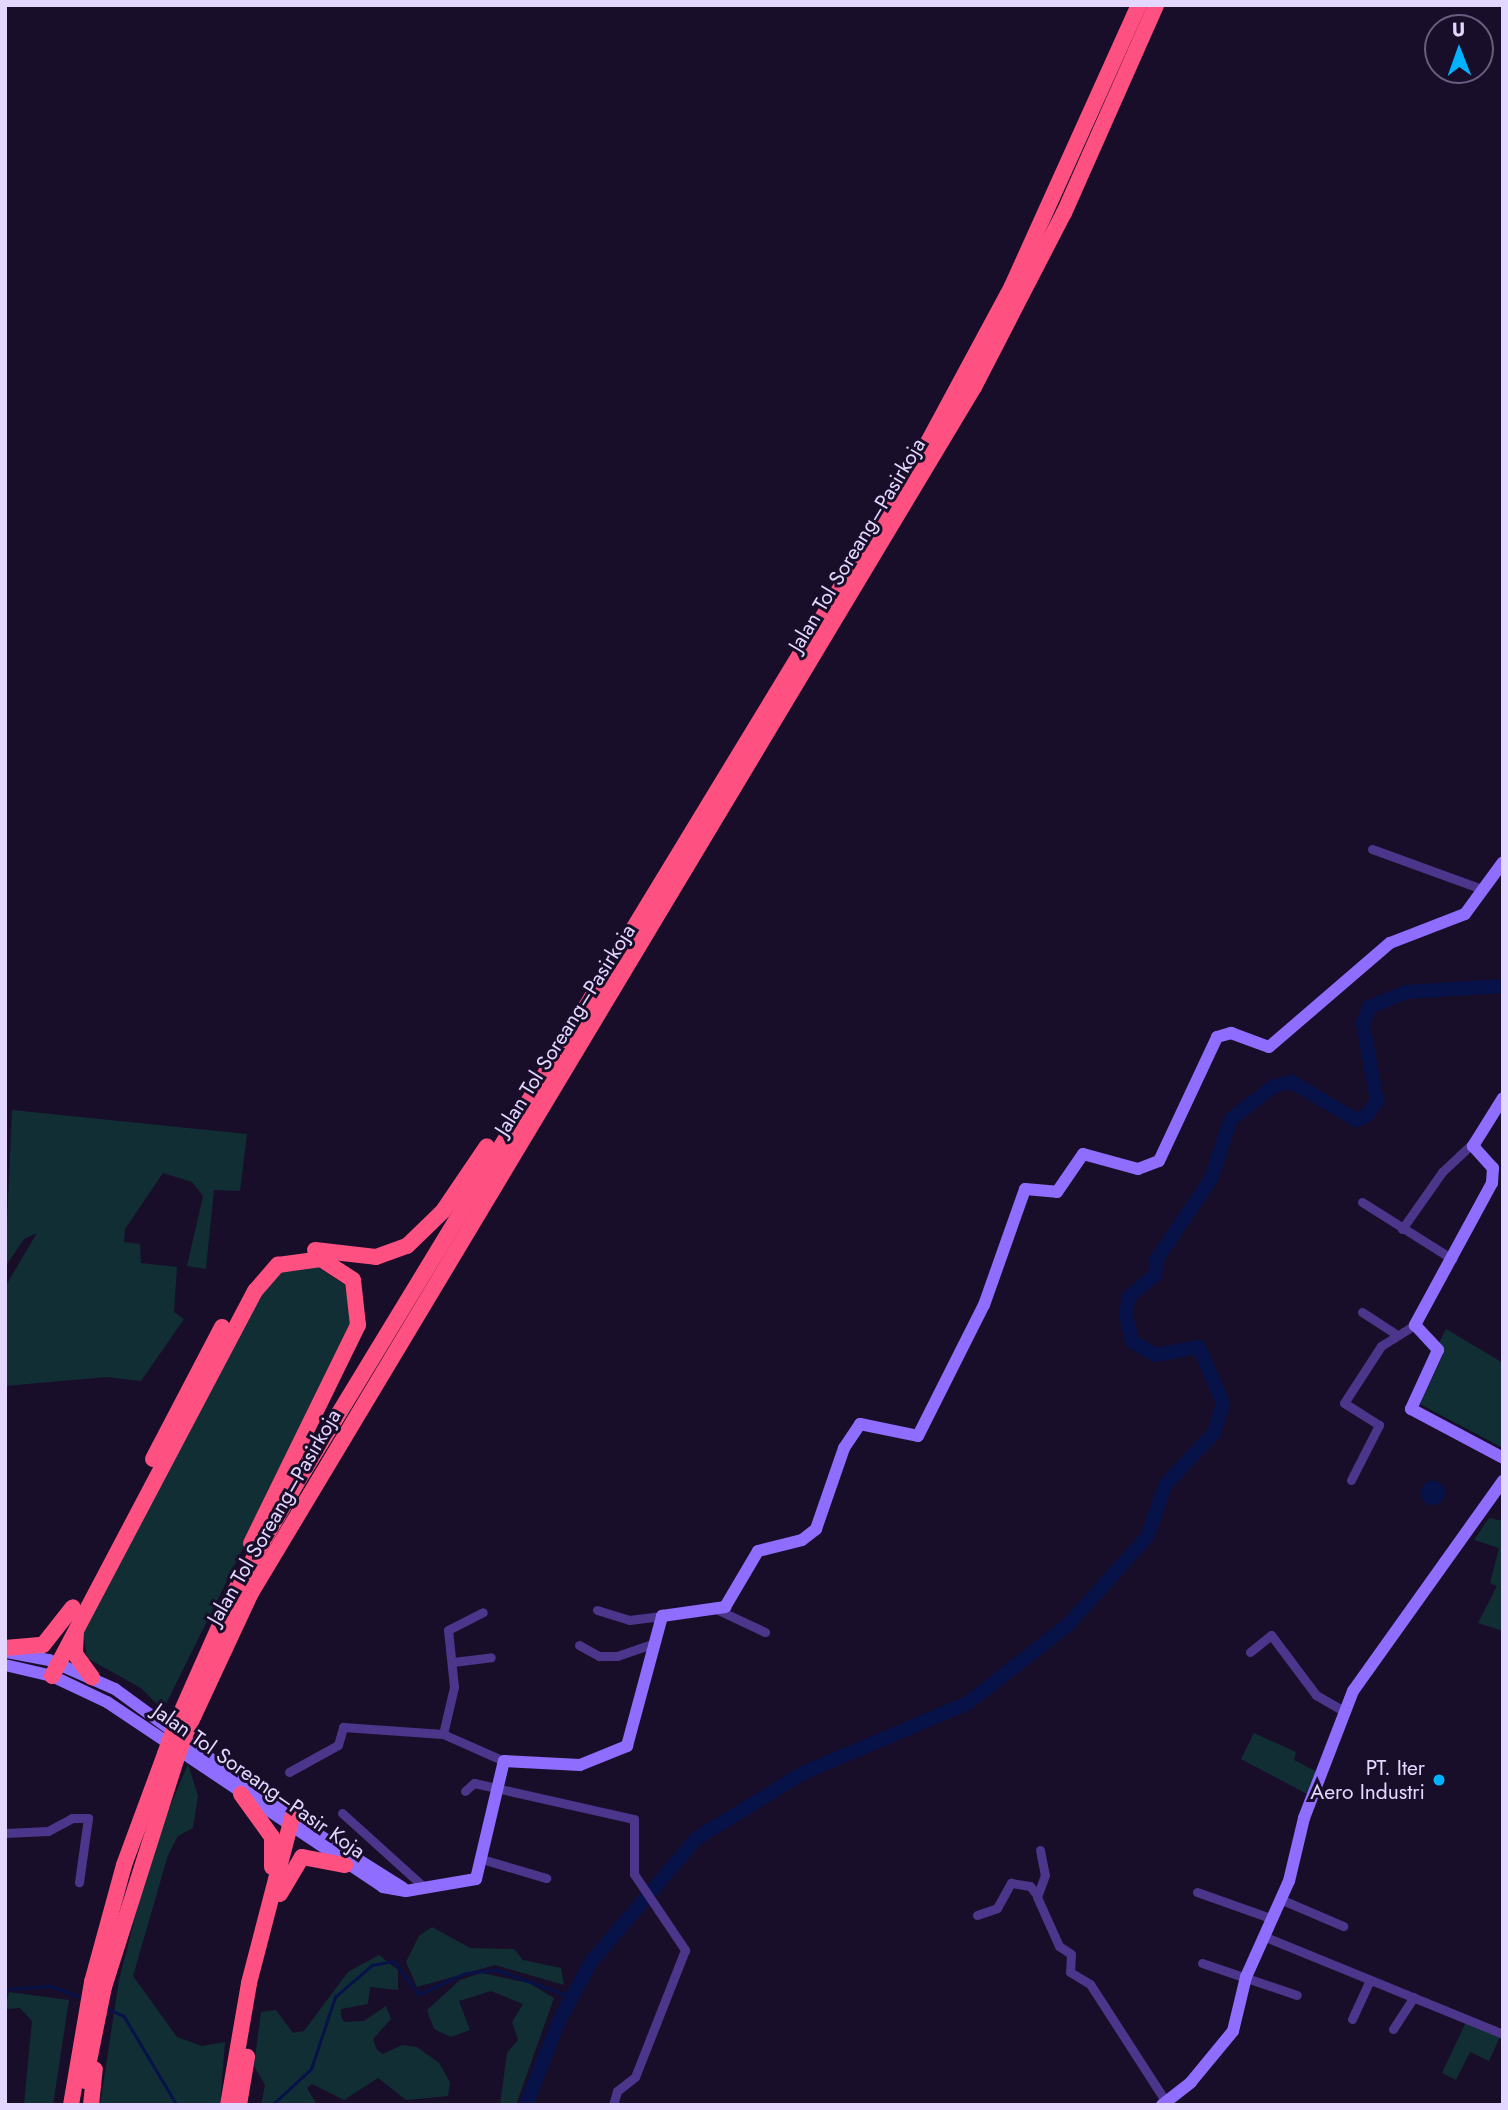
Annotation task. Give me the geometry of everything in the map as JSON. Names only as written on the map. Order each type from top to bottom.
[{"type":"highway","name":"Jalan Tol Soreang–Pasirkoja","points":[[94,2022],[100,1987],[170,1757],[235,1591],[528,1095],[920,457],[1012,286],[1139,5]]},
{"type":"highway","name":"Jalan Tol Soreang–Pasirkoja","points":[[181,1727],[258,1581],[974,387],[1052,237],[1156,5]]},
{"type":"highway","points":[[50,1668],[78,1608],[260,1268],[297,1249],[376,1256],[407,1245],[443,1211],[528,1095]]},
{"type":"highway","points":[[5,1650],[43,1645],[78,1608],[255,1291],[278,1265],[321,1259],[353,1280],[358,1325],[242,1560],[235,1591]]},
{"type":"highway","points":[[78,1608],[74,1649],[92,1677]]},
{"type":"highway","points":[[241,1794],[272,1838],[263,1928]]},
{"type":"highway","points":[[239,2105],[293,1825]]},
{"type":"highway","points":[[228,2105],[263,1928],[293,1825]]},
{"type":"highway","points":[[276,1904],[302,1857],[345,1865]]},
{"type":"highway","points":[[71,2105],[94,2022]]},
{"type":"highway","points":[[81,2105],[94,2022]]},
{"type":"highway","points":[[91,2105],[94,2022]]},
{"type":"street","points":[[1372,849],[1482,890]]},
{"type":"street","points":[[718,1610],[758,1551],[802,1540],[816,1528],[844,1448],[860,1424],[912,1439],[922,1431],[984,1305],[1025,1189],[1058,1192],[1083,1154],[1138,1169],[1159,1161],[1217,1037],[1231,1032],[1269,1047],[1390,943],[1458,918],[1503,862]]},
{"type":"street","points":[[1402,1228],[1442,1172],[1473,1143],[1503,1098]]},
{"type":"street","points":[[1351,1479],[1379,1425],[1344,1404],[1394,1333],[1415,1325],[1494,1175],[1473,1143]]},
{"type":"street","points":[[1362,1202],[1452,1259]]},
{"type":"street","points":[[1362,1312],[1394,1333]]},
{"type":"street","points":[[1415,1325],[1438,1350],[1412,1411],[1503,1458]]},
{"type":"street","points":[[977,1915],[998,1908],[1011,1883],[1030,1886],[1037,1895],[1059,1946],[1071,1954],[1070,1972],[1090,1984],[1165,2104],[1227,2042],[1245,1977],[1280,1899],[1346,1712],[1363,1676],[1503,1481]]},
{"type":"street","points":[[597,1611],[629,1620],[718,1610],[765,1632]]},
{"type":"street","points":[[443,1734],[453,1661],[448,1630],[483,1612]]},
{"type":"street","points":[[289,1772],[338,1745],[343,1727],[443,1734],[504,1761],[580,1765],[627,1746],[662,1616]]},
{"type":"street","points":[[1250,1652],[1271,1635],[1316,1695],[1346,1712]]},
{"type":"street","points":[[579,1645],[614,1656],[655,1643]]},
{"type":"street","name":"Jalan Tol Soreang–Pasir Koja","points":[[5,1650],[50,1668],[144,1723],[241,1794],[406,1891]]},
{"type":"street","points":[[453,1661],[491,1657]]},
{"type":"street","name":"Jalan Tol Soreang–Pasir Koja","points":[[5,1665],[50,1668],[92,1677],[170,1725],[345,1865],[383,1887],[406,1891]]},
{"type":"street","points":[[406,1891],[476,1879],[485,1860],[496,1791],[504,1761]]},
{"type":"street","points":[[465,1791],[474,1783],[496,1791],[633,1818],[633,1868],[642,1887],[685,1950],[635,2077],[617,2091],[613,2105]]},
{"type":"street","points":[[341,1813],[424,1887]]},
{"type":"street","points":[[5,1833],[48,1831],[88,1818],[79,1881]]},
{"type":"street","points":[[1037,1895],[1045,1875],[1040,1850]]},
{"type":"street","points":[[485,1860],[546,1878]]},
{"type":"street","points":[[1197,1892],[1270,1918]]},
{"type":"street","points":[[1280,1899],[1343,1926]]},
{"type":"street","points":[[1263,1936],[1503,2034]]},
{"type":"street","points":[[1202,1963],[1297,1995]]},
{"type":"street","points":[[1352,2019],[1370,1980]]},
{"type":"street","points":[[1394,2029],[1414,1997]]},
{"type":"green space","points":[[12,1110],[247,1134],[240,1191],[214,1190],[206,1269],[187,1266],[203,1196],[192,1182],[163,1173],[125,1229],[124,1242],[140,1244],[141,1263],[177,1267],[174,1312],[184,1319],[141,1381],[107,1377],[5,1386],[5,1287],[37,1233],[24,1239],[5,1267]]},
{"type":"green space","points":[[313,1264],[345,1285],[353,1301],[352,1328],[163,1710],[141,1688],[87,1658],[83,1631],[260,1288],[282,1269]]},
{"type":"green space","points":[[1446,1329],[1503,1363],[1503,1448],[1420,1404],[1443,1355],[1439,1343]]},
{"type":"green space","points":[[1489,1518],[1503,1521],[1503,1631],[1478,1623],[1497,1586],[1490,1583],[1499,1548],[1474,1540]]},
{"type":"green space","points":[[1254,1733],[1296,1752],[1294,1760],[1317,1772],[1309,1795],[1241,1759]]},
{"type":"green space","points":[[188,1764],[198,1796],[193,1828],[178,1836],[168,1855],[133,1976],[177,2037],[202,2046],[225,2042],[220,2105],[100,2105],[119,1980],[153,1847]]},
{"type":"green space","points":[[432,1927],[470,1948],[514,1949],[523,1960],[561,1968],[564,1985],[495,1965],[417,1987],[406,1962],[419,1936]]},
{"type":"green space","points":[[379,1955],[398,1970],[398,1990],[370,1987],[368,2004],[341,2009],[341,2016],[344,2022],[364,2021],[386,2006],[391,2019],[373,2039],[377,2050],[383,2054],[402,2045],[417,2047],[439,2063],[450,2082],[448,2096],[406,2100],[378,2078],[344,2100],[312,2084],[307,2088],[317,2105],[261,2105],[265,2085],[254,2066],[261,2012],[276,2010],[293,2033],[304,2031],[348,1972]]},
{"type":"green space","points":[[481,1973],[529,1983],[554,1998],[516,2105],[500,2105],[507,2053],[518,2040],[512,2022],[523,2004],[491,1991],[459,2001],[470,2030],[451,2037],[434,2029],[427,2010],[460,1980]]},
{"type":"green space","points":[[9,1992],[69,2000],[53,2105],[24,2105],[32,2021],[20,2008],[5,2009]]},
{"type":"green space","points":[[1466,2022],[1500,2037],[1489,2061],[1470,2052],[1456,2080],[1442,2073]]},
{"type":"shaded area","points":[[1433,1481],[1442,1484],[1445,1493],[1442,1502],[1433,1505],[1424,1502],[1421,1493],[1424,1484]]},
{"type":"waterway","points":[[526,2105],[559,2021],[591,1962],[697,1838],[803,1773],[968,1703],[1068,1625],[1147,1537],[1166,1484],[1214,1433],[1223,1403],[1199,1347],[1155,1355],[1132,1341],[1126,1314],[1129,1297],[1155,1275],[1157,1259],[1211,1179],[1231,1119],[1274,1086],[1292,1082],[1356,1120],[1367,1115],[1377,1101],[1363,1023],[1369,1007],[1406,992],[1503,986]]},
{"type":"waterway","points":[[272,2105],[311,2069],[335,1997],[372,1965],[394,1961],[419,1994],[466,1973],[497,1970],[572,1997]]},
{"type":"waterway","points":[[5,1989],[51,1986],[84,1998]]},
{"type":"waterway","points":[[106,2008],[124,2016],[177,2105]]},
{"type":"place","name":"PT. Iter Aero Industri","points":[[1439,1780]]}]
